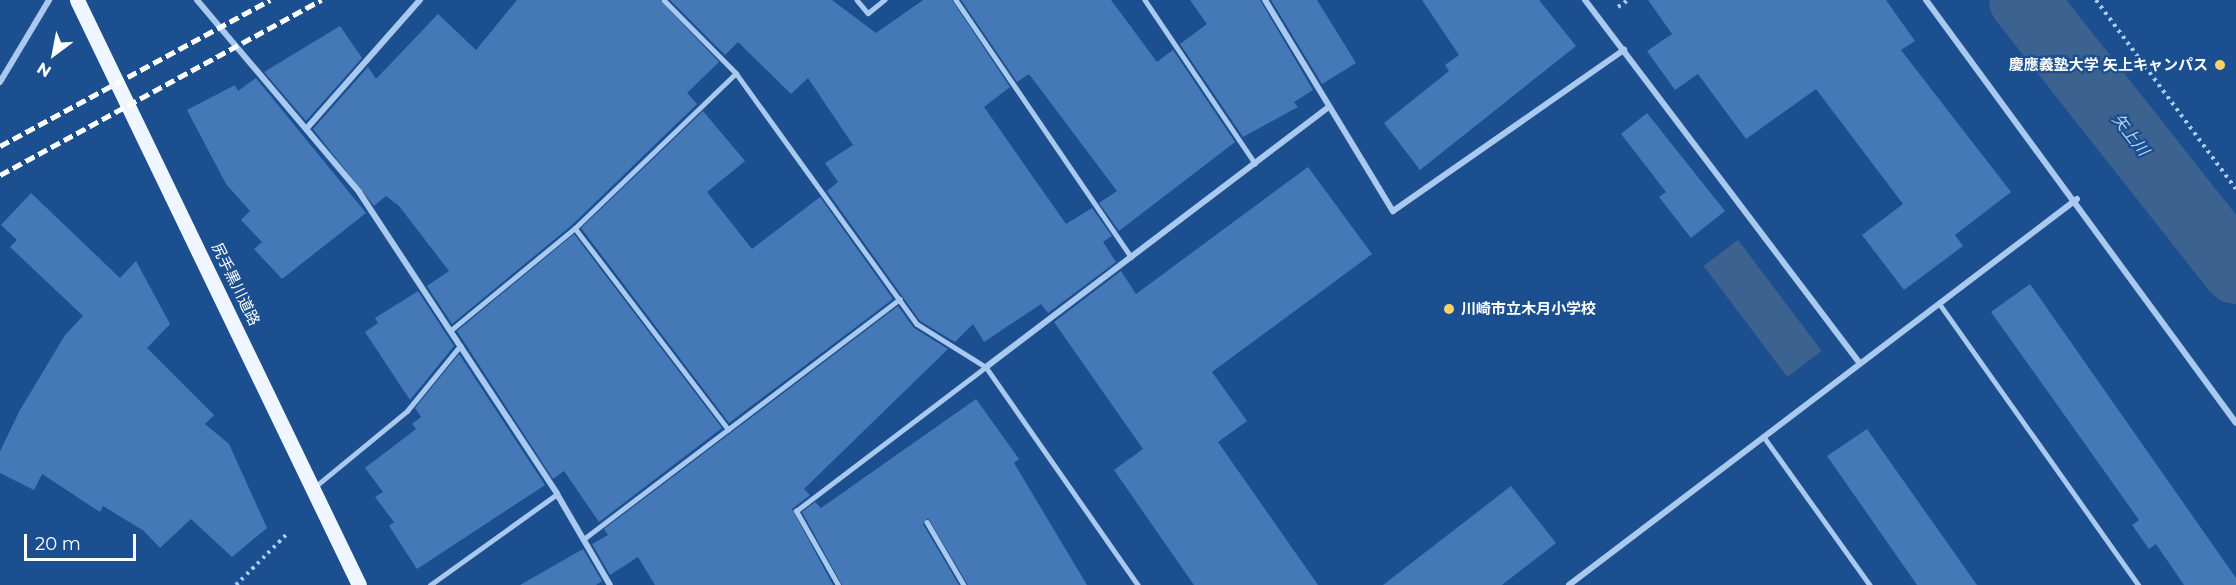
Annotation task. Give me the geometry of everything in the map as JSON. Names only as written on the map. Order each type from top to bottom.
[{"type":"main road","name":"尻手黒川道路","points":[[77,0],[359,585]]},
{"type":"street","points":[[0,82],[49,0]]},
{"type":"street","points":[[196,0],[359,192],[557,494],[585,538],[610,585]]},
{"type":"street","points":[[307,128],[420,0]]},
{"type":"street","points":[[1264,0],[1393,212],[1624,50]]},
{"type":"street","points":[[1585,0],[1860,363]]},
{"type":"street","points":[[1926,0],[2077,199],[2236,423]]},
{"type":"street","points":[[986,367],[1329,107]]},
{"type":"street","points":[[1569,585],[2077,199]]},
{"type":"lane","points":[[664,0],[736,73],[917,324],[986,367],[1138,585]]},
{"type":"lane","points":[[857,0],[868,13],[884,0]]},
{"type":"lane","points":[[956,0],[1131,257]]},
{"type":"lane","points":[[1145,0],[1255,163]]},
{"type":"lane","points":[[450,331],[575,228],[736,73]]},
{"type":"lane","points":[[575,228],[728,429]]},
{"type":"lane","points":[[585,538],[900,299]]},
{"type":"lane","points":[[1939,303],[2139,585]]},
{"type":"lane","points":[[314,488],[407,411],[460,346]]},
{"type":"lane","points":[[838,585],[796,511],[986,367]]},
{"type":"lane","points":[[1764,437],[1870,585]]},
{"type":"lane","points":[[430,585],[557,494]]},
{"type":"lane","points":[[927,522],[964,585]]},
{"type":"path","points":[[2096,0],[2236,189]]},
{"type":"path","points":[[236,585],[288,533]]},
{"type":"water","points":[[1738,240],[1822,351],[1787,377],[1704,266]]},
{"type":"building","points":[[517,0],[660,0],[719,62],[687,93],[697,104],[572,225],[452,324],[427,286],[449,271],[399,206],[386,196],[374,206],[313,129],[368,67],[376,79],[438,14],[476,50]]},
{"type":"building","points":[[670,0],[832,0],[876,33],[923,0],[952,0],[1010,87],[984,107],[1066,224],[1092,208],[1112,236],[1103,242],[1116,262],[1048,313],[1041,304],[984,342],[973,324],[955,342],[920,321],[827,191],[838,182],[825,163],[853,145],[808,78],[791,94],[738,42],[725,55]]},
{"type":"building","points":[[961,0],[1111,0],[1157,62],[1173,50],[1235,142],[1119,231],[1099,203],[1117,191],[1029,74],[1017,82]]},
{"type":"building","points":[[1190,0],[1260,0],[1313,90],[1294,102],[1298,107],[1243,137],[1180,44],[1207,24]]},
{"type":"building","points":[[1271,0],[1317,0],[1356,63],[1322,84]]},
{"type":"building","points":[[1422,0],[1539,0],[1576,46],[1420,170],[1384,123],[1449,71],[1445,65],[1459,55]]},
{"type":"building","points":[[1648,0],[1886,0],[1915,41],[1901,50],[2011,192],[1955,235],[1963,246],[1904,290],[1862,235],[1903,204],[1816,89],[1746,139],[1698,74],[1675,90],[1647,51],[1672,34]]},
{"type":"building","points":[[340,26],[362,58],[306,121],[264,72]]},
{"type":"building","points":[[256,78],[366,213],[282,279],[254,249],[262,242],[241,220],[250,211],[226,184],[187,110],[235,85],[238,91]]},
{"type":"building","points":[[703,111],[745,161],[707,192],[752,249],[820,197],[893,299],[729,423],[581,228]]},
{"type":"building","points":[[1647,113],[1725,211],[1691,238],[1659,197],[1666,192],[1621,134]]},
{"type":"building","points":[[1308,167],[1372,254],[1212,372],[1247,421],[1218,442],[1318,585],[1194,585],[1114,470],[1143,449],[1054,322],[1121,271],[1136,294]]},
{"type":"building","points":[[31,193],[120,278],[136,261],[170,324],[147,348],[214,415],[205,424],[229,444],[267,528],[232,557],[191,519],[160,548],[144,531],[103,506],[100,512],[42,474],[34,490],[0,473],[0,451],[20,410],[65,335],[83,316],[10,247],[17,240],[1,225]]},
{"type":"building","points":[[574,234],[722,428],[599,522],[564,471],[553,479],[457,331]]},
{"type":"building","points":[[2030,284],[2236,578],[2236,585],[2184,585],[2156,544],[2149,549],[2132,525],[2139,520],[1991,312]]},
{"type":"building","points":[[418,291],[454,346],[410,400],[365,332],[378,323],[375,318]]},
{"type":"building","points":[[898,306],[914,328],[948,349],[804,489],[810,495],[792,509],[833,585],[655,585],[638,557],[610,575],[592,544],[608,535],[604,529]]},
{"type":"building","points":[[459,354],[545,485],[417,569],[389,526],[394,522],[375,497],[383,492],[365,468],[416,429],[412,424],[421,417],[415,408]]},
{"type":"building","points":[[976,399],[1019,459],[1014,463],[1087,585],[968,585],[928,518],[923,524],[959,585],[842,585],[802,512],[815,502],[821,508]]},
{"type":"building","points":[[1867,429],[1977,585],[1917,585],[1827,456]]},
{"type":"building","points":[[1511,486],[1556,543],[1502,585],[1383,585]]},
{"type":"building","points":[[583,549],[602,581],[596,585],[520,585]]},
{"type":"waterway","name":"矢上川","points":[[2023,0],[2236,270]]},
{"type":"railway","points":[[0,146],[270,0]]},
{"type":"railway","points":[[0,175],[321,0]]},
{"type":"place","name":"慶應義塾大学 矢上キャンパス","points":[[2220,65]]},
{"type":"place","name":"川崎市立木月小学校","points":[[1449,309]]}]
